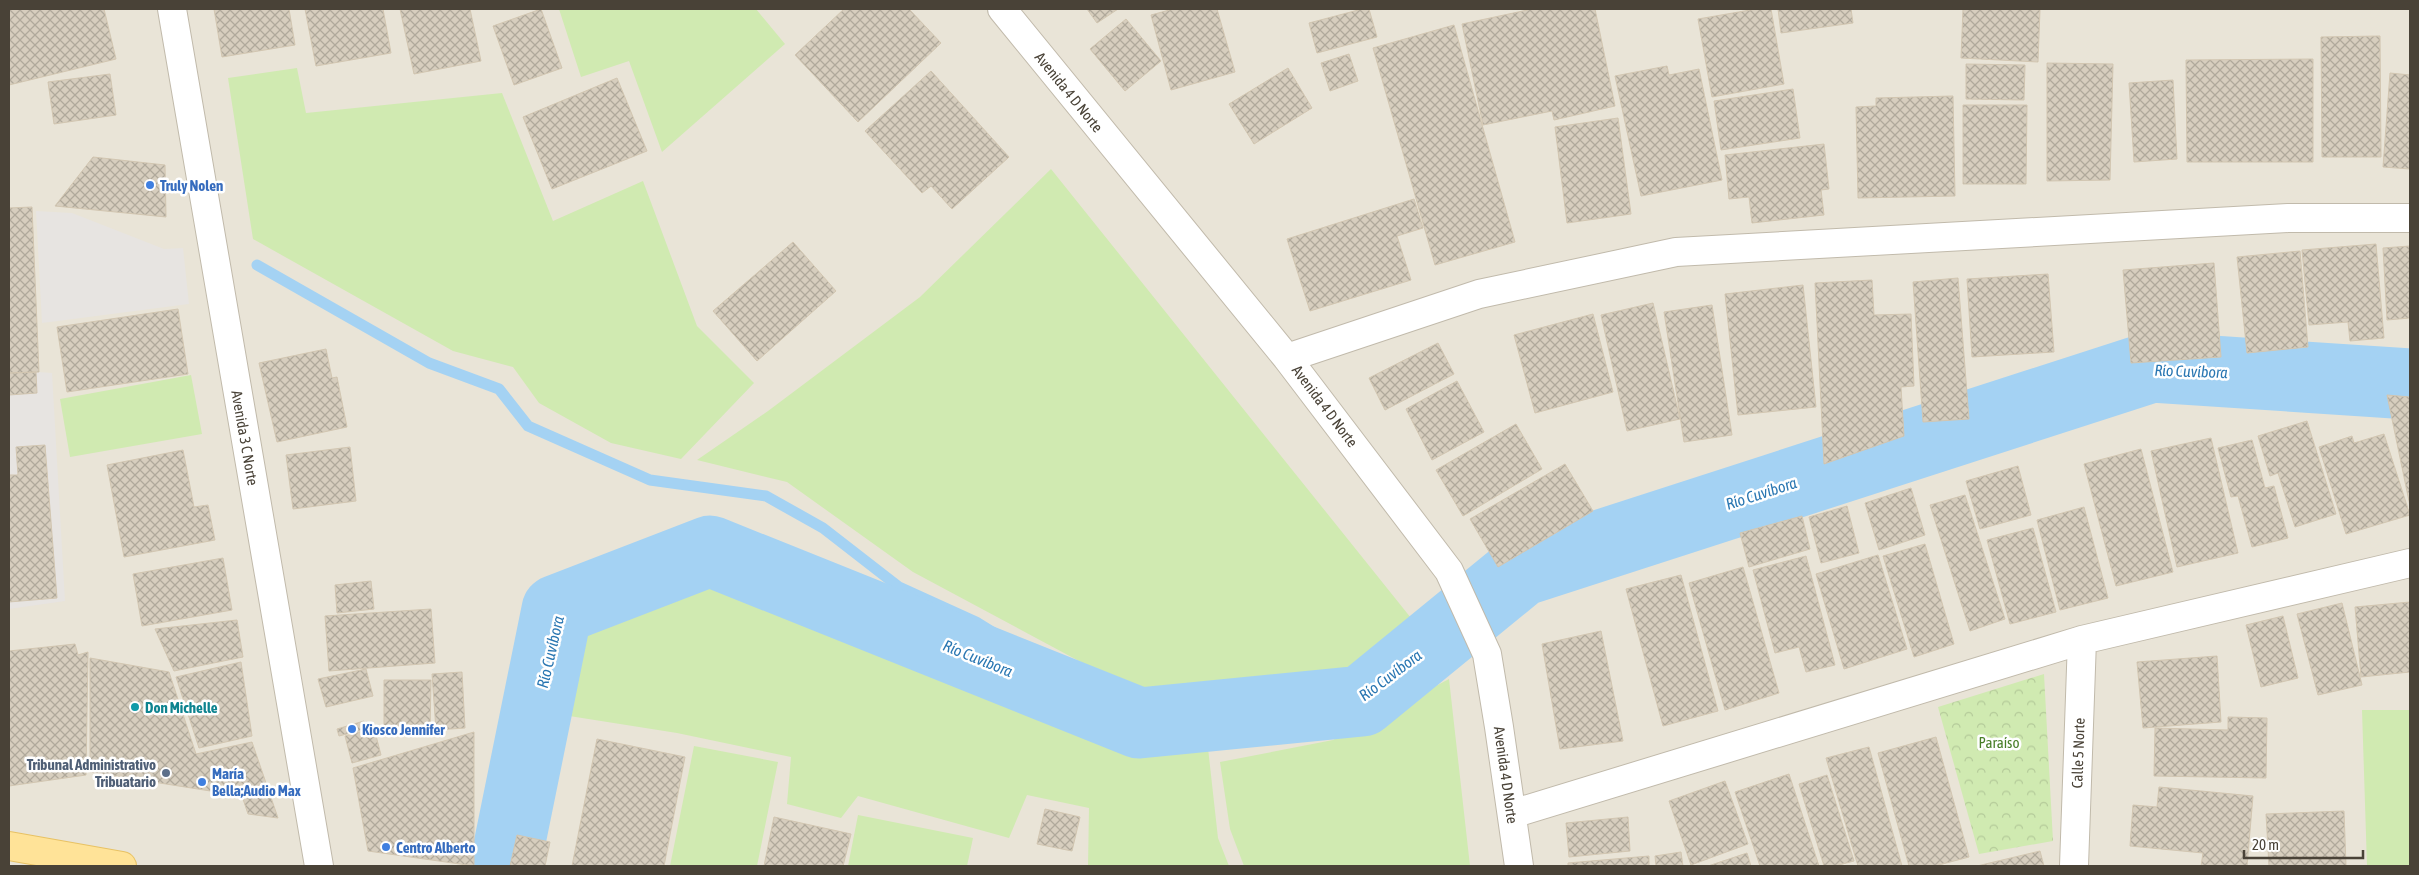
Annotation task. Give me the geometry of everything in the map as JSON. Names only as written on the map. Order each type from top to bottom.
[{"type":"main road","points":[[9,846],[122,866]]},
{"type":"street","name":"Avenida 3 C Norte","points":[[172,9],[319,866]]},
{"type":"street","name":"Avenida 4 D Norte","points":[[1002,9],[1288,358],[1449,571],[1487,654],[1519,866]]},
{"type":"street","points":[[1288,358],[1479,294],[1676,252],[2288,218],[2410,218]]},
{"type":"street","points":[[1512,814],[2082,640],[2410,563]]},
{"type":"street","name":"Calle 5 Norte","points":[[2074,866],[2082,640]]},
{"type":"shaded area","points":[[9,9],[2410,9],[2410,866],[9,866]]},
{"type":"shaded area","points":[[36,211],[72,213],[164,249],[183,248],[189,304],[42,323]]},
{"type":"shaded area","points":[[9,373],[52,373],[65,601],[9,609]]},
{"type":"green space","points":[[559,9],[756,9],[785,44],[662,152],[629,61],[581,77]]},
{"type":"green space","points":[[297,68],[306,113],[502,93],[553,221],[643,181],[697,326],[754,383],[681,459],[611,443],[539,403],[513,367],[453,351],[253,239],[228,78]]},
{"type":"green space","points":[[1051,169],[1415,623],[1345,677],[1133,690],[913,572],[787,482],[697,460],[768,411],[920,297]]},
{"type":"green space","points":[[191,375],[202,434],[70,457],[60,399]]},
{"type":"green space","points":[[714,574],[1138,744],[1207,739],[1218,838],[1229,866],[1088,866],[1089,808],[1027,795],[1009,838],[858,796],[841,818],[787,804],[791,757],[677,733],[563,715],[581,627]]},
{"type":"green space","name":"Paraíso","points":[[2044,674],[2053,841],[1979,854],[1938,707]]},
{"type":"green space","points":[[1449,679],[1470,866],[1244,866],[1230,829],[1220,762],[1333,740]]},
{"type":"green space","points":[[2362,710],[2410,710],[2410,866],[2367,866]]},
{"type":"green space","points":[[694,746],[778,762],[757,866],[670,866]]},
{"type":"green space","points":[[858,815],[973,838],[967,866],[848,866]]},
{"type":"building","points":[[9,9],[104,9],[116,59],[9,85]]},
{"type":"building","points":[[214,9],[289,9],[295,45],[222,57]]},
{"type":"building","points":[[305,9],[383,9],[391,53],[316,66]]},
{"type":"building","points":[[400,9],[470,9],[481,61],[414,74]]},
{"type":"building","points":[[541,9],[562,68],[514,85],[493,26]]},
{"type":"building","points":[[844,9],[909,9],[941,43],[858,122],[795,55]]},
{"type":"building","points":[[1087,9],[1118,9],[1097,23]]},
{"type":"building","points":[[1173,9],[1217,9],[1235,72],[1171,90],[1151,15]]},
{"type":"building","points":[[1362,9],[1369,9],[1377,37],[1317,53],[1309,23]]},
{"type":"building","points":[[1532,9],[1595,9],[1615,106],[1554,120],[1552,111],[1483,125],[1462,24]]},
{"type":"building","points":[[1756,9],[1771,9],[1784,84],[1712,97],[1698,19]]},
{"type":"building","points":[[1778,9],[1851,9],[1853,23],[1781,33]]},
{"type":"building","points":[[1963,9],[2040,9],[2038,62],[1961,58]]},
{"type":"building","points":[[1126,19],[1161,61],[1125,91],[1090,49]]},
{"type":"building","points":[[1454,25],[1515,242],[1435,265],[1373,48]]},
{"type":"building","points":[[2380,36],[2381,157],[2322,157],[2321,37]]},
{"type":"building","points":[[1349,54],[1358,81],[1330,91],[1321,63]]},
{"type":"building","points":[[2313,59],[2313,162],[2187,162],[2186,60]]},
{"type":"building","points":[[2047,63],[2113,64],[2110,180],[2047,181]]},
{"type":"building","points":[[1966,64],[2025,65],[2024,100],[1966,99]]},
{"type":"building","points":[[1667,66],[1669,75],[1699,69],[1722,180],[1641,196],[1615,76]]},
{"type":"building","points":[[1288,68],[1312,108],[1254,144],[1229,104]]},
{"type":"building","points":[[931,71],[1009,157],[952,209],[931,186],[922,193],[865,131]]},
{"type":"building","points":[[2390,73],[2410,75],[2410,169],[2383,167]]},
{"type":"building","points":[[110,74],[116,115],[54,124],[48,82]]},
{"type":"building","points":[[617,78],[647,151],[552,189],[523,117]]},
{"type":"building","points":[[2173,80],[2177,159],[2134,162],[2129,83]]},
{"type":"building","points":[[1793,89],[1800,138],[1721,150],[1714,101]]},
{"type":"building","points":[[1953,96],[1955,196],[1858,198],[1856,107],[1876,106],[1876,98]]},
{"type":"building","points":[[1963,105],[2027,105],[2026,184],[1963,184]]},
{"type":"building","points":[[1618,118],[1631,214],[1567,223],[1555,127]]},
{"type":"building","points":[[1824,144],[1829,189],[1821,190],[1824,215],[1752,223],[1749,197],[1729,199],[1725,155]]},
{"type":"building","points":[[93,157],[165,165],[166,217],[55,206]]},
{"type":"building","points":[[1414,199],[1423,228],[1397,236],[1411,280],[1310,311],[1287,239]]},
{"type":"building","points":[[32,207],[39,372],[9,373],[9,208]]},
{"type":"building","points":[[793,242],[836,291],[757,361],[713,311]]},
{"type":"building","points":[[2376,244],[2384,338],[2350,341],[2348,322],[2309,325],[2302,250]]},
{"type":"building","points":[[2410,246],[2410,318],[2387,320],[2383,248]]},
{"type":"building","points":[[2300,251],[2308,347],[2247,353],[2237,257]]},
{"type":"building","points":[[2214,263],[2221,357],[2131,363],[2123,270]]},
{"type":"building","points":[[2048,274],[2054,352],[1972,357],[1967,279]]},
{"type":"building","points":[[1958,278],[1969,419],[1923,422],[1913,282]]},
{"type":"building","points":[[1872,280],[1874,315],[1911,314],[1914,386],[1901,387],[1904,436],[1824,464],[1815,283]]},
{"type":"building","points":[[1803,285],[1816,407],[1738,415],[1725,294]]},
{"type":"building","points":[[1653,303],[1680,419],[1627,431],[1601,315]]},
{"type":"building","points":[[1712,305],[1732,435],[1684,442],[1664,312]]},
{"type":"building","points":[[178,309],[188,374],[67,392],[57,327]]},
{"type":"building","points":[[1593,314],[1613,392],[1535,413],[1514,335]]},
{"type":"building","points":[[1438,343],[1454,374],[1385,410],[1369,378]]},
{"type":"building","points":[[326,349],[332,378],[337,377],[347,427],[277,442],[259,363]]},
{"type":"building","points":[[36,372],[37,393],[9,395],[9,373]]},
{"type":"building","points":[[1457,381],[1484,432],[1432,460],[1406,409]]},
{"type":"building","points":[[2387,395],[2410,397],[2410,506]]},
{"type":"building","points":[[2307,421],[2336,514],[2295,527],[2278,473],[2270,476],[2258,436]]},
{"type":"building","points":[[1516,424],[1542,469],[1463,516],[1436,470]]},
{"type":"building","points":[[2384,434],[2410,515],[2346,534],[2319,447],[2352,436],[2354,443]]},
{"type":"building","points":[[2211,438],[2238,553],[2177,567],[2151,451]]},
{"type":"building","points":[[2252,440],[2265,488],[2274,486],[2288,538],[2252,547],[2238,496],[2231,497],[2218,448]]},
{"type":"building","points":[[45,445],[57,598],[9,602],[9,475],[18,475],[16,447]]},
{"type":"building","points":[[350,447],[356,501],[293,509],[286,455]]},
{"type":"building","points":[[2141,449],[2173,572],[2116,586],[2084,464]]},
{"type":"building","points":[[183,450],[194,507],[208,505],[215,540],[124,557],[107,465]]},
{"type":"building","points":[[1565,464],[1593,511],[1498,567],[1470,519]]},
{"type":"building","points":[[2018,466],[2031,515],[1980,529],[1966,481]]},
{"type":"building","points":[[1911,488],[1925,535],[1879,550],[1865,503]]},
{"type":"building","points":[[1965,495],[2005,619],[1970,631],[1930,505]]},
{"type":"building","points":[[1847,506],[1859,553],[1821,563],[1809,517]]},
{"type":"building","points":[[2084,507],[2108,598],[2060,610],[2037,520]]},
{"type":"building","points":[[1802,516],[1810,549],[1749,567],[1740,533]]},
{"type":"building","points":[[2033,528],[2056,612],[2010,624],[1987,540]]},
{"type":"building","points":[[1925,544],[1954,644],[1914,657],[1883,556]]},
{"type":"building","points":[[1878,555],[1907,649],[1844,669],[1816,574]]},
{"type":"building","points":[[1806,556],[1835,665],[1806,672],[1799,647],[1775,653],[1753,570]]},
{"type":"building","points":[[223,558],[232,610],[142,626],[133,574]]},
{"type":"building","points":[[1743,567],[1779,693],[1725,710],[1689,583]]},
{"type":"building","points":[[1681,575],[1718,711],[1663,726],[1626,589]]},
{"type":"building","points":[[371,581],[374,609],[337,613],[335,585]]},
{"type":"building","points":[[2410,602],[2410,672],[2361,677],[2355,607]]},
{"type":"building","points":[[2342,603],[2362,685],[2318,695],[2297,614]]},
{"type":"building","points":[[431,609],[435,663],[329,671],[325,616]]},
{"type":"building","points":[[2283,616],[2298,678],[2261,687],[2246,625]]},
{"type":"building","points":[[237,620],[243,657],[174,671],[155,629]]},
{"type":"building","points":[[1601,631],[1623,741],[1560,749],[1542,644]]},
{"type":"building","points":[[75,644],[78,655],[88,652],[86,775],[9,786],[9,651]]},
{"type":"building","points":[[2217,656],[2221,722],[2143,728],[2137,662]]},
{"type":"building","name":"Don Michelle","points":[[90,658],[169,672],[196,754],[252,742],[278,818],[248,814],[242,796],[90,772]]},
{"type":"building","points":[[241,662],[252,736],[199,748],[176,677]]},
{"type":"building","points":[[366,669],[373,696],[326,707],[318,679]]},
{"type":"building","points":[[462,672],[465,728],[436,730],[432,674]]},
{"type":"building","points":[[384,680],[431,680],[430,732],[384,731]]},
{"type":"building","points":[[2228,717],[2267,718],[2266,778],[2154,776],[2155,728],[2228,730]]},
{"type":"building","points":[[364,721],[366,729],[339,736],[337,729]]},
{"type":"building","points":[[374,728],[381,755],[352,763],[345,736]]},
{"type":"building","points":[[474,732],[474,866],[368,851],[353,768]]},
{"type":"building","points":[[1936,737],[1969,857],[1935,866],[1909,866],[1878,753]]},
{"type":"building","points":[[597,739],[685,757],[664,866],[572,866]]},
{"type":"building","points":[[1869,747],[1902,866],[1858,866],[1826,758]]},
{"type":"building","points":[[1789,774],[1819,866],[1760,866],[1735,792]]},
{"type":"building","points":[[1827,775],[1854,861],[1835,866],[1824,866],[1799,784]]},
{"type":"building","points":[[1725,781],[1748,844],[1691,865],[1669,801]]},
{"type":"building","points":[[2159,787],[2253,796],[2247,866],[2201,866],[2203,853],[2130,846],[2133,805],[2157,807]]},
{"type":"building","points":[[1045,809],[1080,817],[1072,851],[1037,844]]},
{"type":"building","points":[[2344,811],[2346,866],[2269,866],[2266,814]]},
{"type":"building","points":[[774,817],[851,834],[843,866],[764,866]]},
{"type":"building","points":[[1628,817],[1630,851],[1569,857],[1566,823]]},
{"type":"building","points":[[517,835],[550,842],[545,866],[510,866]]},
{"type":"building","points":[[2040,851],[2044,866],[1977,866]]},
{"type":"building","points":[[1681,852],[1683,866],[1656,866],[1655,856]]},
{"type":"building","points":[[1747,853],[1751,866],[1708,866]]},
{"type":"building","points":[[1649,856],[1649,866],[1568,866],[1568,863]]},
{"type":"waterway","points":[[257,265],[429,363],[499,389],[528,426],[650,480],[766,496],[823,528],[899,587],[976,622],[1139,723]]},
{"type":"waterway","name":"Río Cuvíbora","points":[[505,866],[557,610],[710,551],[1139,723],[1362,701],[1521,571],[2152,367],[2410,384]]},
{"type":"place","name":"Truly Nolen","points":[[150,185]]},
{"type":"place","name":"Don Michelle","points":[[135,707]]},
{"type":"place","name":"Kiosco Jennifer","points":[[352,729]]},
{"type":"place","name":"Tribunal Administrativo Tribuatario","points":[[166,773]]},
{"type":"place","name":"María Bella;Audio Max","points":[[202,782]]},
{"type":"place","name":"Centro Alberto","points":[[386,847]]}]
